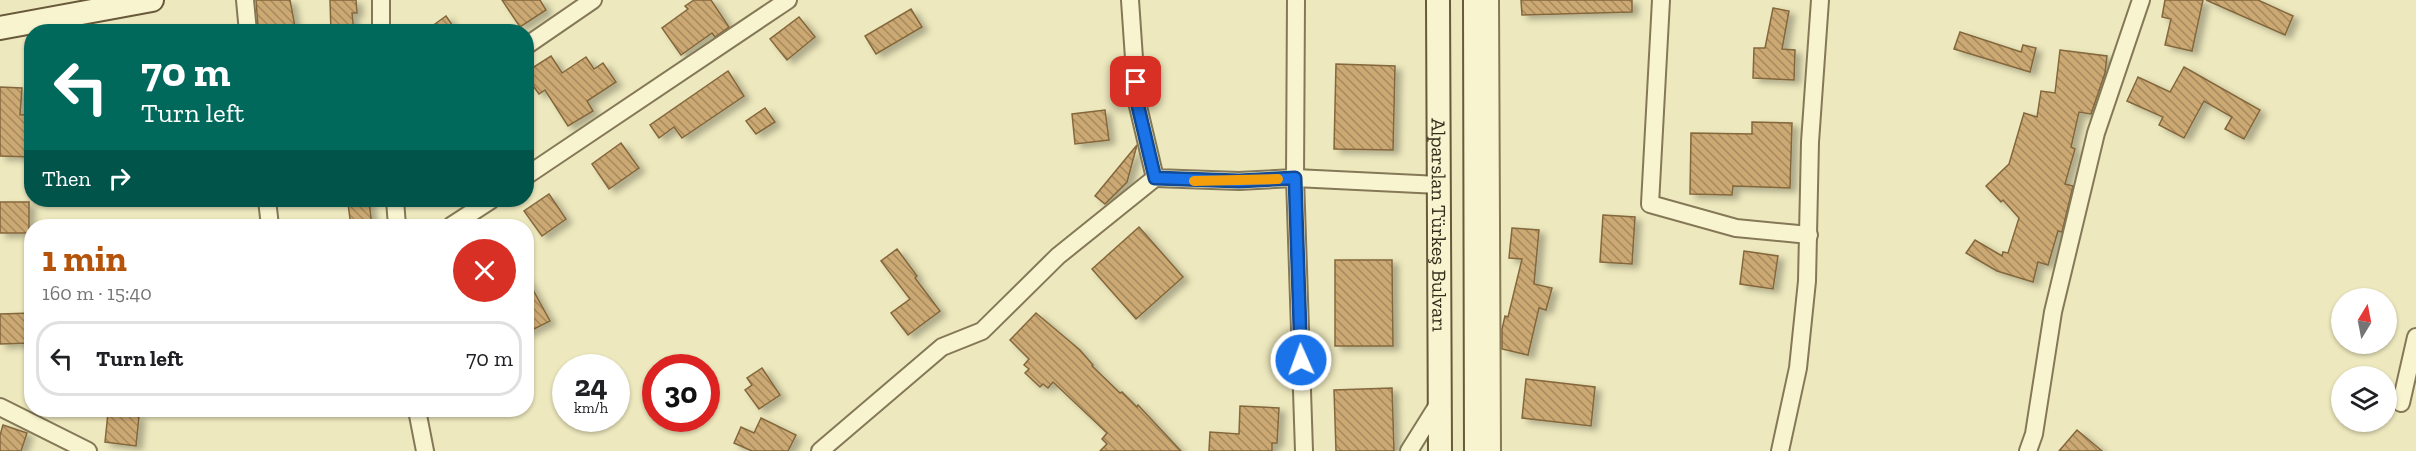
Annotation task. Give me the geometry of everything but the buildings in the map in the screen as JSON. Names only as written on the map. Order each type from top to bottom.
[{"type":"main road","points":[[0,28],[152,0]]},
{"type":"main road","name":"Alparslan Türkeş Bulvarı","points":[[1438,0],[1440,451]]},
{"type":"main road","name":"Alparslan Türkeş Bulvarı","points":[[1475,0],[1476,451]]},
{"type":"street","points":[[245,0],[247,24]]},
{"type":"street","points":[[381,0],[381,24]]},
{"type":"street","points":[[534,41],[593,0]]},
{"type":"street","points":[[534,171],[788,0]]},
{"type":"street","points":[[1130,0],[1137,102],[1155,178]]},
{"type":"street","points":[[1296,0],[1295,178],[1304,451]]},
{"type":"street","points":[[1490,0],[1492,451]]},
{"type":"street","points":[[1661,0],[1650,204],[1736,228],[1809,235]]},
{"type":"street","points":[[1780,451],[1798,368],[1807,281],[1809,142],[1820,0]]},
{"type":"street","points":[[2031,449],[2053,312],[2096,132],[2141,0]]},
{"type":"street","points":[[820,451],[942,347],[982,331],[1058,256],[1155,178],[1239,181],[1295,178],[1439,185]]},
{"type":"street","points":[[462,219],[480,207]]},
{"type":"street","points":[[2401,403],[2416,337]]},
{"type":"street","points":[[1409,451],[1440,403]]},
{"type":"street","points":[[0,407],[88,451]]},
{"type":"street","points":[[418,417],[425,451]]},
{"type":"slow traffic","points":[[1194,181],[1278,179]]},
{"type":"route","points":[[1136,82],[1137,102],[1155,178],[1239,181],[1295,178],[1301,360]]}]
